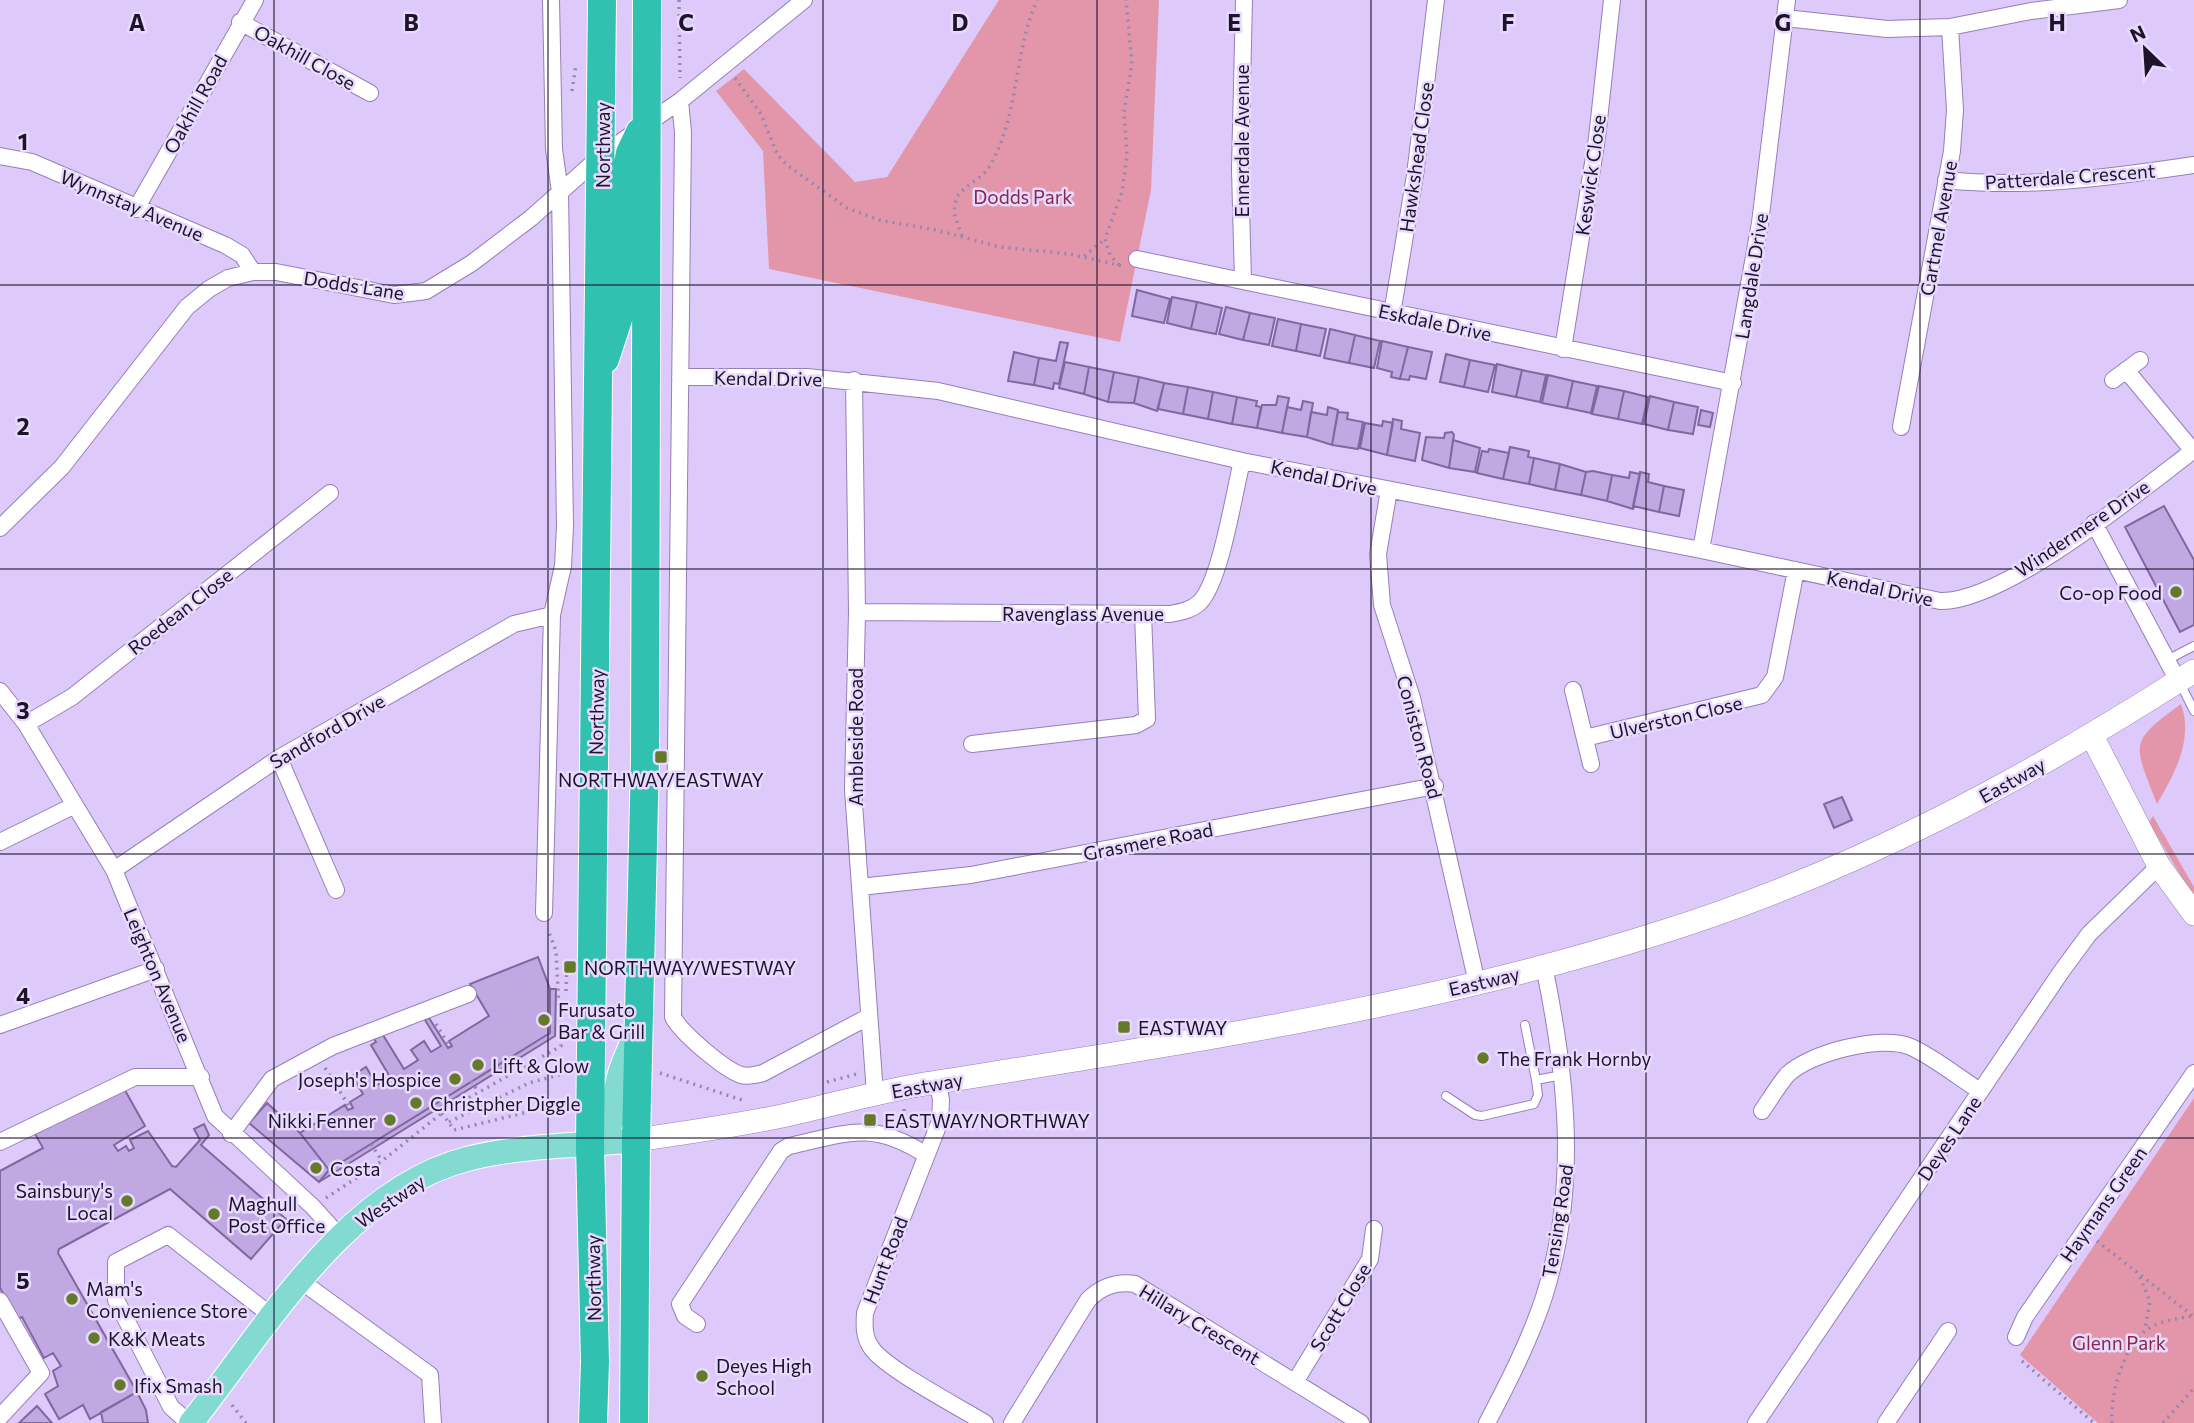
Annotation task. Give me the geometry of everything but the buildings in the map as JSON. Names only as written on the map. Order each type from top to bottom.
[{"type":"highway","name":"Northway","points":[[593,1423],[595,1362],[590,1145],[603,0]]},
{"type":"highway","points":[[634,1423],[636,1140],[645,758],[647,0]]},
{"type":"highway","points":[[599,374],[623,304],[627,168],[636,139],[647,125]]},
{"type":"main road","points":[[590,1145],[606,1132],[612,1122],[617,1082],[638,1026]]},
{"type":"main road","name":"Westway","points":[[190,1423],[301,1282],[340,1237],[396,1193],[463,1160],[494,1153],[636,1140]]},
{"type":"street","name":"Oakhill Road","points":[[136,209],[240,22],[255,0]]},
{"type":"street","points":[[544,912],[552,615],[563,566],[565,526],[560,192],[554,149],[551,0]]},
{"type":"street","name":"Dodds Lane","points":[[0,528],[62,467],[187,307],[209,289],[228,278],[253,272],[276,272],[394,295],[426,291],[472,263],[602,155],[680,101],[804,0]]},
{"type":"street","name":"Ennerdale Avenue","points":[[1243,281],[1240,169],[1244,0]]},
{"type":"street","name":"Hawkshead Close","points":[[1392,314],[1415,175],[1436,0]]},
{"type":"street","name":"Keswick Close","points":[[1563,349],[1597,138],[1612,0]]},
{"type":"street","name":"Langdale Drive","points":[[1701,550],[1760,223],[1787,0]]},
{"type":"street","points":[[1785,18],[1887,29],[1950,27],[2031,11],[2119,0]]},
{"type":"street","name":"Oakhill Close","points":[[240,22],[370,93]]},
{"type":"street","name":"Cartmel Avenue","points":[[1901,428],[1946,180],[1955,110],[1950,27]]},
{"type":"street","points":[[680,101],[682,132],[673,1017],[682,1031],[733,1070],[747,1076],[763,1073],[868,1017]]},
{"type":"street","name":"Wynnstay Avenue","points":[[0,156],[32,162],[225,245],[242,255],[253,272]]},
{"type":"street","name":"Patterdale Crescent","points":[[1946,180],[1977,183],[2057,181],[2194,165]]},
{"type":"street","name":"Eskdale Drive","points":[[1132,263],[1243,281],[1733,383]]},
{"type":"street","points":[[2140,360],[2120,375],[2194,451]]},
{"type":"street","name":"Kendal Drive","points":[[680,377],[854,380],[938,391],[1242,461],[1389,491],[1701,550],[1940,601],[1966,599]]},
{"type":"street","name":"Ambleside Road","points":[[854,380],[857,612],[853,790],[874,1094]]},
{"type":"street","name":"Windermere Drive","points":[[1966,599],[2033,565],[2194,451]]},
{"type":"street","name":"Ravenglass Avenue","points":[[857,612],[1143,614],[1186,611],[1205,596],[1214,576],[1242,461]]},
{"type":"street","name":"Coniston Road","points":[[1389,491],[1378,554],[1379,586],[1434,786],[1477,983]]},
{"type":"street","name":"Roedean Close","points":[[26,724],[72,696],[331,493]]},
{"type":"street","points":[[2094,523],[2167,660],[2186,676],[2092,736],[2159,866],[2194,914]]},
{"type":"street","name":"Ulverston Close","points":[[1585,738],[1762,695],[1775,677],[1796,570]]},
{"type":"street","points":[[972,744],[1136,725],[1147,719],[1143,614]]},
{"type":"street","name":"Sandford Drive","points":[[114,870],[279,758],[513,624],[552,615]]},
{"type":"street","name":"Ulverston Close","points":[[1573,690],[1591,764]]},
{"type":"street","name":"Leighton Avenue","points":[[0,691],[26,724],[114,870],[215,1116],[231,1134],[313,1207],[340,1237]]},
{"type":"street","name":"Eastway","points":[[636,1140],[785,1116],[874,1094],[938,1082],[1339,1013],[1544,966],[1684,925],[1847,863],[1929,826],[2092,736]]},
{"type":"street","points":[[279,758],[337,890]]},
{"type":"street","name":"Grasmere Road","points":[[860,887],[971,875],[1434,786]]},
{"type":"street","points":[[0,842],[75,805]]},
{"type":"street","name":"Deyes Lane","points":[[1756,1423],[2089,934],[2159,866]]},
{"type":"street","name":"Tensing Road","points":[[1487,1423],[1544,1297],[1558,1238],[1567,1162],[1562,1075],[1544,966]]},
{"type":"street","points":[[0,1025],[156,969]]},
{"type":"street","points":[[231,1134],[272,1079],[316,1055],[468,995]]},
{"type":"street","points":[[1762,1111],[1788,1075],[1803,1064],[1820,1056],[1880,1042],[1910,1047],[1980,1091]]},
{"type":"street","name":"Haymans Green","points":[[2016,1337],[2025,1317],[2194,1073]]},
{"type":"street","points":[[0,1142],[135,1077],[201,1077]]},
{"type":"street","name":"Hunt Road","points":[[938,1082],[940,1121],[865,1313],[866,1339],[882,1359],[985,1423]]},
{"type":"street","points":[[697,1324],[685,1316],[680,1304],[781,1151],[789,1146],[866,1130],[906,1142],[926,1155]]},
{"type":"street","name":"Scott Close","points":[[1295,1382],[1370,1259],[1374,1228]]},
{"type":"street","points":[[190,1423],[171,1407],[116,1300],[116,1262],[168,1235],[273,1317]]},
{"type":"street","points":[[301,1282],[430,1375],[433,1423]]},
{"type":"street","name":"Hillary Crescent","points":[[1012,1423],[1088,1300],[1097,1291],[1123,1282],[1135,1284],[1361,1423]]},
{"type":"street","points":[[0,1301],[41,1373],[0,1417]]},
{"type":"street","points":[[1886,1423],[1948,1331]]},
{"type":"lane","points":[[2167,660],[2194,646]]},
{"type":"lane","points":[[2186,676],[2194,711]]},
{"type":"lane","points":[[1446,1097],[1475,1115],[1482,1116],[1534,1104],[1538,1095],[1525,1025]]},
{"type":"lane","points":[[1536,1080],[1562,1075]]},
{"type":"path","points":[[679,0],[680,101]]},
{"type":"path","points":[[963,238],[954,213],[956,198],[987,170],[997,151],[1005,129],[1026,29],[1037,0]]},
{"type":"path","points":[[1082,257],[1105,239],[1122,192],[1127,155],[1125,112],[1132,64],[1126,0]]},
{"type":"path","points":[[735,78],[761,114],[777,154],[787,165],[827,196],[863,215],[1000,247],[1082,257],[1121,266],[1132,263]]},
{"type":"path","points":[[1105,239],[1110,255],[1121,266]]},
{"type":"path","points":[[313,1207],[382,1161],[442,1113],[561,1046],[556,951],[544,920],[544,912]]},
{"type":"path","points":[[567,1000],[565,974],[568,961]]},
{"type":"path","points":[[429,1009],[450,1047]]},
{"type":"path","points":[[316,1055],[351,1109]]},
{"type":"path","points":[[570,1081],[572,1071]]},
{"type":"path","points":[[659,1072],[751,1102]]},
{"type":"path","points":[[449,1122],[529,1083],[566,1073]]},
{"type":"path","points":[[471,1082],[478,1091]]},
{"type":"path","points":[[442,1113],[454,1130],[561,1104],[569,1091]]},
{"type":"path","points":[[372,1143],[382,1161]]},
{"type":"path","points":[[2084,1231],[2193,1317]]},
{"type":"path","points":[[2112,1423],[2121,1371],[2145,1331],[2150,1301],[2137,1273]]},
{"type":"path","points":[[2145,1331],[2193,1317]]},
{"type":"path","points":[[2022,1361],[2094,1423]]},
{"type":"path","points":[[2163,1423],[2194,1388]]},
{"type":"green space","name":"Dodds Park","points":[[999,0],[1159,0],[1151,190],[1120,342],[769,269],[763,151],[716,91],[744,69],[855,182],[887,177]]},
{"type":"green space","points":[[2181,704],[2184,743],[2170,781],[2157,804],[2143,769],[2140,746],[2151,728]]},
{"type":"green space","points":[[2153,816],[2194,887],[2194,898],[2149,822]]},
{"type":"green space","name":"Glenn Park","points":[[2194,1098],[2194,1423],[2098,1423],[2020,1355]]},
{"type":"place","name":"Co-op Food","points":[[2176,592]]},
{"type":"place","name":"NORTHWAY/EASTWAY","points":[[661,757]]},
{"type":"place","name":"NORTHWAY/WESTWAY","points":[[570,967]]},
{"type":"place","name":"Furusato Bar & Grill","points":[[544,1020]]},
{"type":"place","name":"EASTWAY","points":[[1124,1027]]},
{"type":"place","name":"The Frank Hornby","points":[[1483,1058]]},
{"type":"place","name":"Lift & Glow","points":[[478,1065]]},
{"type":"place","name":"Joseph's Hospice","points":[[455,1079]]},
{"type":"place","name":"Christpher Diggle","points":[[416,1103]]},
{"type":"place","name":"Nikki Fenner","points":[[390,1120]]},
{"type":"place","name":"EASTWAY/NORTHWAY","points":[[870,1120]]},
{"type":"place","name":"Costa","points":[[316,1168]]},
{"type":"place","name":"Sainsbury's Local","points":[[127,1201]]},
{"type":"place","name":"Maghull Post Office","points":[[214,1214]]},
{"type":"place","name":"Mam's Convenience Store","points":[[72,1299]]},
{"type":"place","name":"K&K Meats","points":[[94,1338]]},
{"type":"place","name":"Deyes High School","points":[[702,1376]]},
{"type":"place","name":"Ifix Smash","points":[[120,1385]]}]
